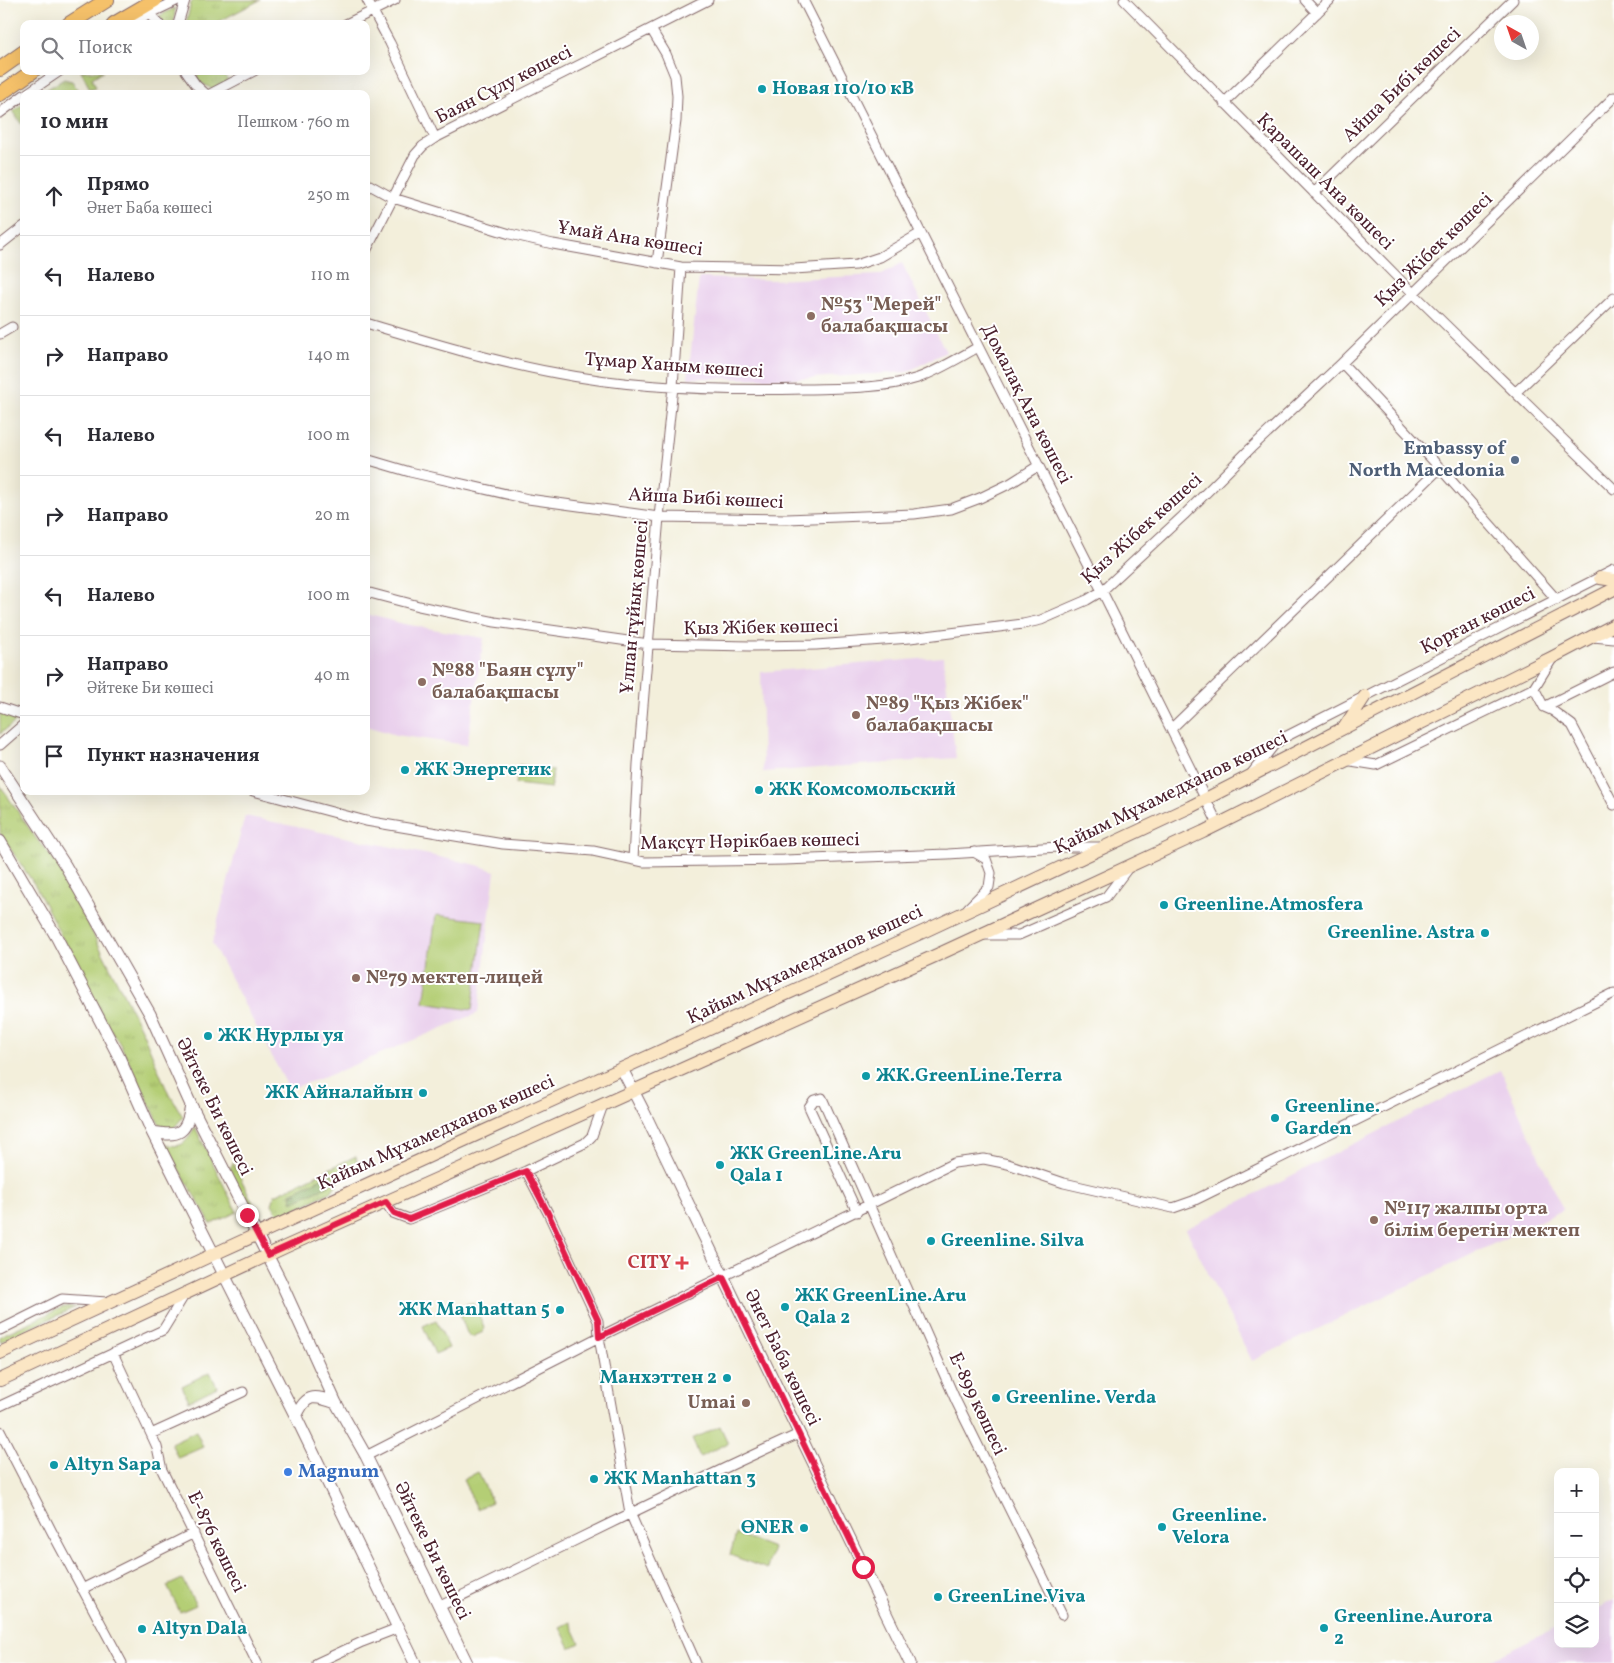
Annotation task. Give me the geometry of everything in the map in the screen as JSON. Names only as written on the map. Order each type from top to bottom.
[{"type":"main road","points":[[75,20],[107,0]]},
{"type":"main road","points":[[121,20],[155,0]]},
{"type":"main road","points":[[0,69],[20,55]]},
{"type":"main road","points":[[0,94],[27,75]]},
{"type":"main road","points":[[1600,578],[1614,580]]},
{"type":"main road","name":"Қайым Мұхамедханов көшесі","points":[[0,1353],[962,914],[1206,800],[1614,589]]},
{"type":"main road","points":[[0,1380],[224,1275],[981,935],[1130,866],[1218,824],[1614,625]]},
{"type":"main road","points":[[1343,729],[1365,696]]},
{"type":"street","points":[[140,20],[178,0]]},
{"type":"street","points":[[179,20],[185,0]]},
{"type":"street","points":[[367,0],[435,138]]},
{"type":"street","points":[[354,20],[395,0]]},
{"type":"street","name":"Баян Сұлу көшесі","points":[[370,243],[415,155],[422,146],[708,0]]},
{"type":"street","name":"Домалақ Ана көшесі","points":[[803,0],[1218,824]]},
{"type":"street","name":"Қарашаш Ана көшесі","points":[[1124,0],[1413,293],[1614,489]]},
{"type":"street","points":[[1305,0],[1318,12]]},
{"type":"street","points":[[1224,103],[1330,0]]},
{"type":"street","name":"Айша Бибі көшесі","points":[[1314,193],[1513,0]]},
{"type":"street","points":[[150,14],[155,20]]},
{"type":"street","points":[[651,28],[666,54],[675,76],[678,96],[657,263]]},
{"type":"street","points":[[32,90],[54,75]]},
{"type":"street","points":[[189,75],[201,90]]},
{"type":"street","points":[[218,90],[246,75]]},
{"type":"street","name":"Қыз Жібек көшесі","points":[[370,593],[494,622],[649,644],[816,645],[910,638],[1023,624],[1041,620],[1087,600],[1102,591],[1342,363],[1614,97]]},
{"type":"street","points":[[0,113],[20,99]]},
{"type":"street","name":"Ұмай Ана көшесі","points":[[370,185],[392,198],[510,234],[553,244],[681,267],[794,269],[856,265],[880,257],[921,233]]},
{"type":"street","points":[[0,245],[20,229]]},
{"type":"street","name":"Ұлпан тұйық көшесі","points":[[633,860],[638,764],[659,517],[673,386],[681,267]]},
{"type":"street","points":[[1516,392],[1614,298]]},
{"type":"street","name":"Тұмар Ханым көшесі","points":[[370,324],[486,358],[557,373],[616,382],[764,390],[854,387],[917,378],[939,369],[978,347]]},
{"type":"street","points":[[0,334],[12,327]]},
{"type":"street","name":"Қорған көшесі","points":[[1249,777],[1274,745],[1285,737],[1557,600],[1440,468],[1342,363]]},
{"type":"street","name":"Айша Бибі көшесі","points":[[370,460],[410,472],[528,499],[659,517],[787,519],[914,514],[951,509],[1011,483],[1038,466]]},
{"type":"street","points":[[1171,729],[1440,468]]},
{"type":"street","points":[[1557,600],[1614,570]]},
{"type":"street","points":[[1593,636],[1614,639]]},
{"type":"street","points":[[1345,760],[1376,765],[1534,688],[1553,657]]},
{"type":"street","points":[[1544,707],[1614,672]]},
{"type":"street","points":[[1534,688],[1544,707],[1553,711],[1572,725],[1614,805]]},
{"type":"street","points":[[0,707],[20,714]]},
{"type":"street","points":[[0,745],[20,728]]},
{"type":"street","name":"Әйтеке Би көшесі","points":[[0,766],[65,865],[150,1014],[191,1105],[268,1255],[336,1403],[366,1456],[467,1663]]},
{"type":"street","name":"Мақсұт Нәрікбаев көшесі","points":[[268,795],[366,821],[504,844],[593,851],[633,860],[722,862],[974,852],[1058,846],[1104,847]]},
{"type":"street","points":[[0,841],[57,938],[118,1055],[152,1132],[296,1417],[415,1663]]},
{"type":"street","points":[[962,914],[989,887],[991,873],[986,860],[974,852]]},
{"type":"street","points":[[981,935],[1019,935],[1106,896],[1130,866]]},
{"type":"street","points":[[366,1456],[599,1337],[954,1163],[984,1160],[1008,1164],[1064,1183],[1173,1208],[1202,1196],[1614,993]]},
{"type":"street","name":"Әнет Баба көшесі","points":[[622,1069],[910,1663]]},
{"type":"street","name":"Е-899 көшесі","points":[[857,1212],[809,1107],[814,1100],[822,1098],[956,1401],[1062,1615]]},
{"type":"street","points":[[152,1132],[170,1135],[177,1133],[186,1125],[190,1118],[191,1105]]},
{"type":"street","points":[[386,1202],[394,1213],[409,1219],[526,1171],[585,1143],[592,1136],[603,1105]]},
{"type":"street","points":[[526,1171],[548,1213],[598,1320],[599,1337],[630,1513],[696,1663]]},
{"type":"street","points":[[0,1406],[163,1330],[185,1294]]},
{"type":"street","points":[[0,1330],[62,1299],[110,1302]]},
{"type":"street","name":"Е-876 көшесі","points":[[113,1353],[152,1434],[162,1470],[257,1663]]},
{"type":"street","points":[[152,1434],[243,1392]]},
{"type":"street","points":[[296,1417],[301,1404],[309,1398],[321,1397],[336,1403]]},
{"type":"street","points":[[0,1431],[122,1663]]},
{"type":"street","points":[[440,1606],[700,1478],[799,1434]]},
{"type":"street","points":[[82,1589],[194,1533]]},
{"type":"street","points":[[317,1663],[398,1628]]},
{"type":"shaded area","name":"№53 \"Мерей\" балабақшасы","points":[[902,263],[946,352],[907,372],[796,379],[688,378],[699,278],[772,280],[880,275]]},
{"type":"shaded area","name":"№88 \"Баян сұлу\" балабақшасы","points":[[370,615],[404,624],[484,638],[467,745],[396,735],[370,727]]},
{"type":"shaded area","name":"№89 \"Қыз Жібек\" балабақшасы","points":[[943,657],[956,758],[763,772],[761,672]]},
{"type":"shaded area","name":"№79 мектеп-лицей","points":[[245,816],[477,865],[495,871],[478,1013],[325,1077],[289,1089],[212,943]]},
{"type":"shaded area","name":"№117 жалпы орта білім беретін мектеп","points":[[1500,1070],[1563,1210],[1252,1361],[1186,1229]]},
{"type":"shaded area","points":[[1614,1600],[1614,1663],[1484,1663],[1554,1629],[1554,1648],[1599,1648],[1599,1607]]},
{"type":"green space","points":[[194,0],[260,0],[222,20],[187,20],[191,3]]},
{"type":"green space","points":[[175,8],[174,20],[162,20],[159,16]]},
{"type":"green space","points":[[83,75],[97,75],[92,78],[96,87],[90,89]]},
{"type":"green space","points":[[197,75],[225,75],[228,81],[212,89],[198,81]]},
{"type":"green space","points":[[64,79],[72,81],[78,90],[46,90]]},
{"type":"green space","points":[[20,106],[20,122],[13,112]]},
{"type":"green space","points":[[0,710],[20,718],[0,734]]},
{"type":"green space","points":[[519,765],[553,770],[551,788],[516,784]]},
{"type":"green space","points":[[0,785],[35,837],[59,866],[143,1033],[166,1088],[183,1117],[174,1128],[168,1130],[161,1127],[120,1044],[103,1017],[36,887],[0,833]]},
{"type":"green space","points":[[436,915],[484,921],[472,1010],[424,1003]]},
{"type":"green space","points":[[195,1127],[237,1212],[211,1224],[164,1144],[180,1145],[189,1137]]},
{"type":"green space","points":[[356,1156],[357,1163],[341,1178],[331,1192],[279,1217],[272,1204],[275,1195]]},
{"type":"green space","points":[[233,1163],[254,1205],[248,1207],[229,1170]]},
{"type":"green space","points":[[334,1172],[329,1185],[292,1202],[291,1193]]},
{"type":"green space","points":[[469,1303],[474,1304],[484,1327],[483,1332],[472,1337],[467,1333],[459,1312],[462,1306]]},
{"type":"green space","points":[[63,1307],[76,1307],[0,1342],[0,1336]]},
{"type":"green space","points":[[436,1320],[449,1348],[435,1354],[423,1326]]},
{"type":"green space","points":[[210,1372],[217,1387],[189,1401],[182,1386]]},
{"type":"green space","points":[[720,1426],[728,1443],[700,1457],[692,1439]]},
{"type":"green space","points":[[196,1431],[203,1447],[178,1458],[171,1443]]},
{"type":"green space","points":[[478,1472],[492,1502],[477,1509],[463,1480]]},
{"type":"green space","points":[[736,1534],[773,1548],[767,1569],[730,1555]]},
{"type":"green space","points":[[182,1579],[196,1605],[180,1612],[167,1586]]},
{"type":"green space","points":[[570,1622],[580,1643],[570,1648],[560,1627]]},
{"type":"place","name":"Новая 110/10 кВ","points":[[762,89]]},
{"type":"place","name":"№53 \"Мерей\" балабақшасы","points":[[811,316]]},
{"type":"place","name":"Embassy of North Macedonia","points":[[1515,460]]},
{"type":"place","name":"№88 \"Баян сұлу\" балабақшасы","points":[[422,682]]},
{"type":"place","name":"№89 \"Қыз Жібек\" балабақшасы","points":[[856,715]]},
{"type":"place","name":"ЖК Энергетик","points":[[405,770]]},
{"type":"place","name":"ЖК Комсомольский","points":[[759,790]]},
{"type":"place","name":"Greenline.Atmosfera","points":[[1164,905]]},
{"type":"place","name":"Greenline. Astra","points":[[1485,933]]},
{"type":"place","name":"№79 мектеп-лицей","points":[[356,978]]},
{"type":"place","name":"ЖК Нурлы уя","points":[[208,1036]]},
{"type":"place","name":"ЖК.GreenLine.Terra","points":[[866,1076]]},
{"type":"place","name":"ЖК Айналайын","points":[[423,1093]]},
{"type":"place","name":"Greenline. Garden","points":[[1275,1118]]},
{"type":"place","name":"ЖК GreenLine.Aru Qala 1","points":[[720,1165]]},
{"type":"place","name":"№117 жалпы орта білім беретін мектеп","points":[[1374,1220]]},
{"type":"place","name":"Greenline. Silva","points":[[931,1241]]},
{"type":"place","name":"CITY","points":[[682,1263]]},
{"type":"place","name":"ЖК GreenLine.Aru Qala 2","points":[[785,1307]]},
{"type":"place","name":"ЖК Manhattan 5","points":[[560,1310]]},
{"type":"place","name":"Манхэттен 2","points":[[727,1378]]},
{"type":"place","name":"Greenline. Verda","points":[[996,1398]]},
{"type":"place","name":"Umai","points":[[746,1403]]},
{"type":"place","name":"Altyn Sapa","points":[[54,1465]]},
{"type":"place","name":"Magnum","points":[[288,1472]]},
{"type":"place","name":"ЖК Manhattan 3","points":[[594,1479]]},
{"type":"place","name":"Greenline. Velora","points":[[1162,1527]]},
{"type":"place","name":"ӨNER","points":[[804,1528]]},
{"type":"place","name":"GreenLine.Viva","points":[[938,1597]]},
{"type":"place","name":"Greenline.Aurora 2","points":[[1324,1628]]},
{"type":"place","name":"Altyn Dala","points":[[142,1629]]},
{"type":"route","points":[[247,1215],[268,1255],[386,1202],[394,1213],[409,1219],[526,1171],[548,1213],[598,1320],[599,1337],[723,1277],[863,1567]]}]
